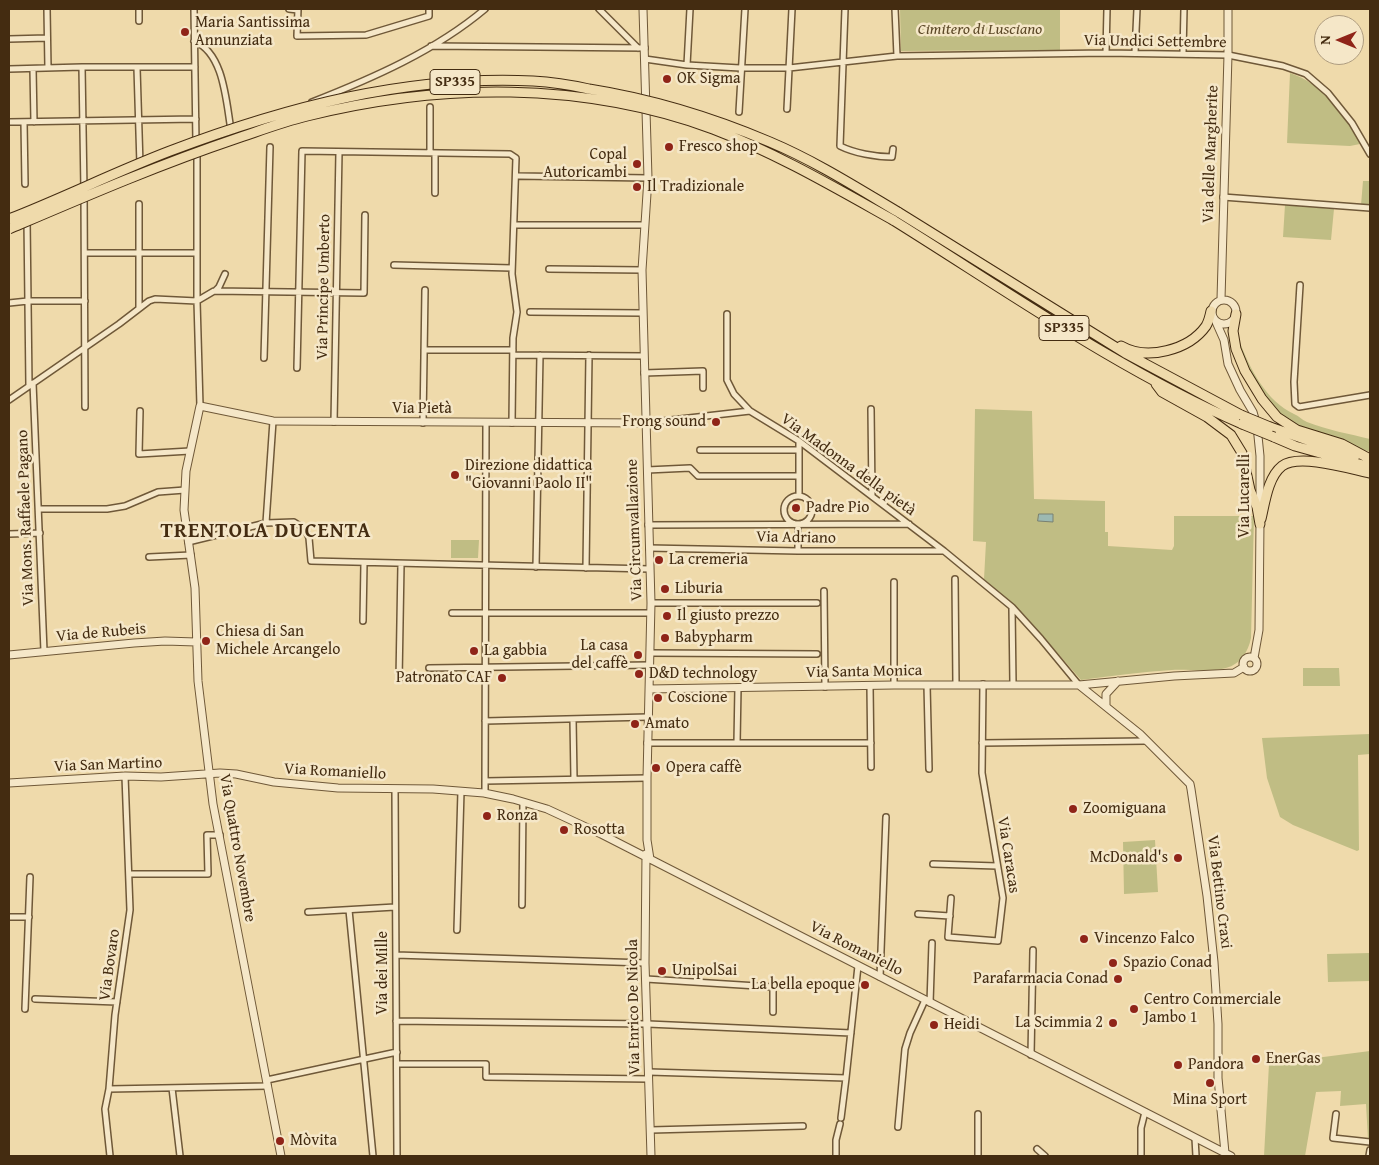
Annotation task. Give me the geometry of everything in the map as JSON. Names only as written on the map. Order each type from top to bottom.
[{"type":"highway","name":"SP335","points":[[9,219],[170,151],[290,111],[379,90],[477,81],[534,81],[650,100],[691,112],[771,143],[814,163],[898,212],[1133,358],[1242,420],[1295,446],[1370,467]]},
{"type":"highway","name":"SP335","points":[[9,228],[148,170],[304,117],[394,98],[442,93],[514,91],[563,94],[605,101],[652,111],[712,129],[811,174],[892,220],[1069,331],[1203,407],[1370,459]]},
{"type":"highway","points":[[1050,307],[1068,314],[1127,349],[1147,353],[1163,352],[1183,345],[1198,335],[1207,324],[1211,311]]},
{"type":"highway","points":[[1236,314],[1233,331],[1236,349],[1244,371],[1262,399],[1277,417],[1298,430],[1342,444],[1370,459]]},
{"type":"highway","points":[[1152,379],[1162,392],[1207,417],[1231,435],[1242,453],[1260,524]]},
{"type":"highway","points":[[1260,524],[1274,476],[1282,466],[1290,462],[1312,462],[1370,473]]},
{"type":"street","points":[[47,9],[48,68]]},
{"type":"street","points":[[139,9],[139,21]]},
{"type":"street","points":[[194,9],[200,406]]},
{"type":"street","points":[[289,9],[298,9],[297,36],[366,35],[428,16],[429,9]]},
{"type":"street","points":[[9,228],[84,191],[336,93],[390,69],[430,46],[485,9]]},
{"type":"street","points":[[600,9],[641,48]]},
{"type":"street","name":"Via Circumvallazione","points":[[643,9],[641,48],[645,59],[648,178],[642,270],[642,313],[651,603],[646,778],[646,842],[648,858]]},
{"type":"street","points":[[687,65],[690,9]]},
{"type":"street","points":[[739,112],[740,68],[745,9]]},
{"type":"street","points":[[787,109],[792,9]]},
{"type":"street","points":[[845,9],[840,146],[850,150],[885,157],[892,157],[893,149]]},
{"type":"street","points":[[896,9],[897,56]]},
{"type":"street","points":[[1106,53],[1107,9]]},
{"type":"street","points":[[1135,53],[1137,9]]},
{"type":"street","points":[[1183,53],[1184,9]]},
{"type":"street","name":"Via delle Margherite","points":[[1221,299],[1228,9]]},
{"type":"street","points":[[9,39],[47,38]]},
{"type":"street","points":[[194,41],[203,44],[216,59],[226,97],[231,133]]},
{"type":"street","points":[[430,46],[641,48]]},
{"type":"street","name":"Via Undici Settembre","points":[[645,59],[687,65],[789,68],[897,56],[1106,53],[1228,55],[1283,66],[1306,74],[1328,93],[1352,123],[1370,154]]},
{"type":"street","points":[[82,67],[86,347],[85,407]]},
{"type":"street","points":[[9,69],[195,67]]},
{"type":"street","points":[[136,68],[140,168]]},
{"type":"street","points":[[33,69],[34,122]]},
{"type":"street","points":[[430,107],[435,193]]},
{"type":"street","points":[[9,122],[196,119]]},
{"type":"street","points":[[24,122],[25,184]]},
{"type":"street","points":[[1364,144],[1370,144]]},
{"type":"street","points":[[264,358],[270,147]]},
{"type":"street","points":[[297,368],[302,151],[510,154],[516,158],[512,268],[517,312],[512,423]]},
{"type":"street","name":"Via Principe Umberto","points":[[334,422],[339,152]]},
{"type":"street","points":[[518,176],[648,178]]},
{"type":"street","points":[[1223,197],[1370,208]]},
{"type":"street","points":[[139,204],[139,308]]},
{"type":"street","points":[[214,291],[364,293],[365,215]]},
{"type":"street","name":"Via Mons. Raffaele Pagano","points":[[27,219],[31,384],[39,509],[44,652]]},
{"type":"street","points":[[514,225],[645,222]]},
{"type":"street","points":[[85,253],[197,254]]},
{"type":"street","points":[[394,265],[512,268]]},
{"type":"street","points":[[548,269],[642,270]]},
{"type":"street","points":[[9,400],[149,301],[155,299],[197,301],[219,287],[224,274]]},
{"type":"street","points":[[1300,285],[1293,396],[1295,404],[1299,407],[1308,406],[1370,395]]},
{"type":"street","points":[[423,423],[425,290]]},
{"type":"street","points":[[1211,311],[1214,303],[1225,299],[1233,303],[1236,314]]},
{"type":"street","points":[[9,303],[85,301]]},
{"type":"street","name":"Via Lucarelli","points":[[1079,685],[1174,676],[1234,673],[1244,667],[1246,659],[1254,658],[1258,630],[1260,524],[1260,456],[1257,426],[1253,412],[1228,364],[1224,340],[1211,311]]},
{"type":"street","points":[[530,312],[642,313]]},
{"type":"street","points":[[727,314],[727,380],[734,394],[750,411]]},
{"type":"street","name":"Via Lucarelli","points":[[1224,340],[1228,323],[1232,321],[1236,314]]},
{"type":"street","points":[[1216,322],[1228,323]]},
{"type":"street","points":[[424,350],[514,352],[540,355],[644,356]]},
{"type":"street","points":[[536,567],[540,355]]},
{"type":"street","points":[[586,568],[589,356]]},
{"type":"street","points":[[644,373],[703,371],[703,388]]},
{"type":"street","name":"Via Pietà","points":[[200,406],[273,421],[645,423]]},
{"type":"street","name":"Via Quattro Novembre","points":[[200,406],[184,490],[184,510],[195,588],[198,681],[213,804],[282,1156]]},
{"type":"street","points":[[871,409],[872,496]]},
{"type":"street","points":[[140,411],[139,454],[190,451]]},
{"type":"street","points":[[645,423],[750,411]]},
{"type":"street","name":"Via Madonna della pietà","points":[[750,411],[799,441],[944,551],[1012,607],[1042,638],[1079,685]]},
{"type":"street","points":[[266,523],[273,421]]},
{"type":"street","points":[[485,793],[486,423]]},
{"type":"street","points":[[799,441],[799,496]]},
{"type":"street","points":[[700,450],[799,450]]},
{"type":"street","points":[[647,470],[690,468],[698,476],[799,476]]},
{"type":"street","points":[[39,509],[107,509],[125,506],[158,492],[184,490]]},
{"type":"street","points":[[799,496],[807,500],[812,508],[812,513],[807,521],[798,524],[789,522],[783,510],[784,505],[790,498],[799,496]]},
{"type":"street","points":[[188,542],[266,523],[294,522],[306,529],[309,538],[311,561],[650,569]]},
{"type":"street","points":[[798,524],[798,552]]},
{"type":"street","points":[[648,525],[909,524]]},
{"type":"street","points":[[9,534],[40,533]]},
{"type":"street","name":"Via Adriano","points":[[648,548],[798,552],[944,551]]},
{"type":"street","points":[[149,557],[191,555]]},
{"type":"street","points":[[363,621],[364,563]]},
{"type":"street","points":[[399,680],[401,564]]},
{"type":"street","points":[[955,579],[956,685]]},
{"type":"street","points":[[894,582],[894,685]]},
{"type":"street","points":[[824,591],[825,687]]},
{"type":"street","points":[[651,603],[817,603]]},
{"type":"street","points":[[1012,607],[1013,684]]},
{"type":"street","points":[[452,613],[651,613]]},
{"type":"street","name":"Via de Rubeis","points":[[9,655],[142,643],[196,642]]},
{"type":"street","points":[[650,653],[817,654]]},
{"type":"street","points":[[430,668],[650,665]]},
{"type":"street","points":[[1106,706],[1106,694],[1118,681]]},
{"type":"street","name":"Via Santa Monica","points":[[648,689],[983,684],[1079,685]]},
{"type":"street","name":"Via Caracas","points":[[951,898],[948,937],[998,940],[1002,898],[982,773],[983,684]]},
{"type":"street","points":[[927,685],[929,769]]},
{"type":"street","name":"Via Bettino Craxi","points":[[1079,685],[1146,741],[1190,784],[1208,896],[1218,1024],[1218,1078],[1229,1155]]},
{"type":"street","points":[[870,686],[871,767]]},
{"type":"street","points":[[737,743],[738,687]]},
{"type":"street","points":[[485,720],[648,717]]},
{"type":"street","points":[[573,719],[574,780]]},
{"type":"street","points":[[982,743],[1146,741]]},
{"type":"street","points":[[647,743],[871,743]]},
{"type":"street","name":"Via San Martino","points":[[9,783],[125,776],[161,777],[209,774]]},
{"type":"street","name":"Via Romaniello","points":[[209,774],[236,774],[274,782],[338,788],[485,793],[523,802],[556,814],[648,858],[1229,1155]]},
{"type":"street","name":"Via Bovaro","points":[[110,1156],[105,1109],[110,1089],[117,1002],[130,910],[125,776]]},
{"type":"street","points":[[485,781],[646,778]]},
{"type":"street","name":"Via dei Mille","points":[[395,789],[397,1156]]},
{"type":"street","points":[[457,930],[461,791]]},
{"type":"street","points":[[522,905],[523,802]]},
{"type":"street","points":[[880,977],[886,817]]},
{"type":"street","points":[[129,874],[208,874],[207,835],[220,835]]},
{"type":"street","points":[[637,853],[646,842]]},
{"type":"street","name":"Via Enrico De Nicola","points":[[648,858],[645,963],[651,1156]]},
{"type":"street","points":[[933,864],[997,866]]},
{"type":"street","points":[[26,1009],[30,877]]},
{"type":"street","points":[[308,912],[396,907]]},
{"type":"street","points":[[350,910],[374,1156]]},
{"type":"street","points":[[918,914],[950,916]]},
{"type":"street","points":[[9,917],[29,917]]},
{"type":"street","points":[[898,1127],[905,1049],[910,1033],[928,1001],[932,943]]},
{"type":"street","points":[[1031,1054],[1033,950]]},
{"type":"street","points":[[396,955],[645,963]]},
{"type":"street","points":[[836,1156],[836,1140],[846,1078],[858,966]]},
{"type":"street","points":[[646,979],[773,987],[773,1012]]},
{"type":"street","points":[[34,999],[117,1002]]},
{"type":"street","points":[[396,1022],[648,1024],[851,1033]]},
{"type":"street","points":[[110,1089],[267,1083],[397,1052]]},
{"type":"street","points":[[397,1064],[486,1064],[486,1077],[846,1078]]},
{"type":"street","points":[[172,1088],[180,1156]]},
{"type":"street","points":[[1141,1156],[1140,1128],[1145,1112]]},
{"type":"street","points":[[978,1114],[978,1156]]},
{"type":"street","points":[[1336,1114],[1333,1138],[1370,1142]]},
{"type":"street","points":[[651,1130],[803,1126]]},
{"type":"street","points":[[1195,1138],[1196,1156]]},
{"type":"street","points":[[1036,1149],[1045,1156]]},
{"type":"street","points":[[1368,1156],[1370,1150]]},
{"type":"green space","name":"Cimitero di Lusciano","points":[[900,9],[1060,9],[1060,50],[901,51]]},
{"type":"green space","points":[[1290,73],[1312,84],[1331,101],[1340,111],[1360,144],[1350,146],[1287,143]]},
{"type":"green space","points":[[1363,181],[1370,181],[1370,206],[1361,205]]},
{"type":"green space","points":[[1285,205],[1334,209],[1331,240],[1283,237]]},
{"type":"green space","points":[[1239,340],[1254,373],[1267,393],[1275,401],[1307,422],[1330,430],[1370,439],[1370,452],[1297,426],[1277,412],[1250,374],[1239,347]]},
{"type":"green space","points":[[975,409],[1032,411],[1034,499],[1105,501],[1105,532],[1108,532],[1108,546],[1172,550],[1174,546],[1174,516],[1254,516],[1251,638],[1246,653],[1240,660],[1231,666],[1206,671],[1161,671],[1081,680],[1026,617],[984,579],[986,542],[973,541]]},
{"type":"green space","points":[[451,540],[479,540],[478,558],[451,558]]},
{"type":"green space","points":[[1303,668],[1339,668],[1340,686],[1303,686]]},
{"type":"green space","points":[[1370,734],[1370,754],[1358,755],[1359,850],[1357,851],[1293,825],[1280,817],[1267,778],[1262,738]]},
{"type":"green space","points":[[1155,840],[1158,892],[1124,894],[1123,842]]},
{"type":"green space","points":[[1370,953],[1370,981],[1328,982],[1327,954]]},
{"type":"green space","points":[[1370,1051],[1370,1138],[1368,1139],[1366,1104],[1340,1106],[1341,1091],[1316,1092],[1305,1156],[1264,1156],[1269,1064]]},
{"type":"water","points":[[1039,514],[1053,514],[1053,522],[1038,521]]},
{"type":"place","name":"Maria Santissima Annunziata","points":[[185,32]]},
{"type":"place","name":"OK Sigma","points":[[667,79]]},
{"type":"place","name":"Fresco shop","points":[[669,147]]},
{"type":"place","name":"Copal Autoricambi","points":[[637,164]]},
{"type":"place","name":"Il Tradizionale","points":[[637,187]]},
{"type":"place","name":"Frong sound","points":[[716,422]]},
{"type":"place","name":"Direzione didattica \"Giovanni Paolo II\"","points":[[455,475]]},
{"type":"place","name":"Padre Pio","points":[[796,508]]},
{"type":"place","name":"La cremeria","points":[[659,560]]},
{"type":"place","name":"Liburia","points":[[665,589]]},
{"type":"place","name":"Il giusto prezzo","points":[[667,616]]},
{"type":"place","name":"Babypharm","points":[[665,638]]},
{"type":"place","name":"Chiesa di San Michele Arcangelo","points":[[206,641]]},
{"type":"place","name":"La gabbia","points":[[474,651]]},
{"type":"place","name":"La casa del caffè","points":[[638,655]]},
{"type":"place","name":"D&D technology","points":[[639,674]]},
{"type":"place","name":"Patronato CAF","points":[[502,678]]},
{"type":"place","name":"Coscione","points":[[658,698]]},
{"type":"place","name":"Amato","points":[[635,724]]},
{"type":"place","name":"Opera caffè","points":[[656,768]]},
{"type":"place","name":"Zoomiguana","points":[[1073,809]]},
{"type":"place","name":"Ronza","points":[[487,816]]},
{"type":"place","name":"Rosotta","points":[[564,830]]},
{"type":"place","name":"McDonald's","points":[[1178,858]]},
{"type":"place","name":"Vincenzo Falco","points":[[1084,939]]},
{"type":"place","name":"Spazio Conad","points":[[1113,963]]},
{"type":"place","name":"UnipolSai","points":[[662,971]]},
{"type":"place","name":"Parafarmacia Conad","points":[[1118,979]]},
{"type":"place","name":"La bella epoque","points":[[865,985]]},
{"type":"place","name":"Centro Commerciale Jambo 1","points":[[1134,1009]]},
{"type":"place","name":"La Scimmia 2","points":[[1113,1023]]},
{"type":"place","name":"Heidi","points":[[934,1025]]},
{"type":"place","name":"EnerGas","points":[[1256,1059]]},
{"type":"place","name":"Pandora","points":[[1178,1065]]},
{"type":"place","name":"Mina Sport","points":[[1210,1083]]},
{"type":"place","name":"Mòvita","points":[[280,1141]]},
{"type":"district","name":"TRENTOLA DUCENTA","points":[[266,532]]}]
